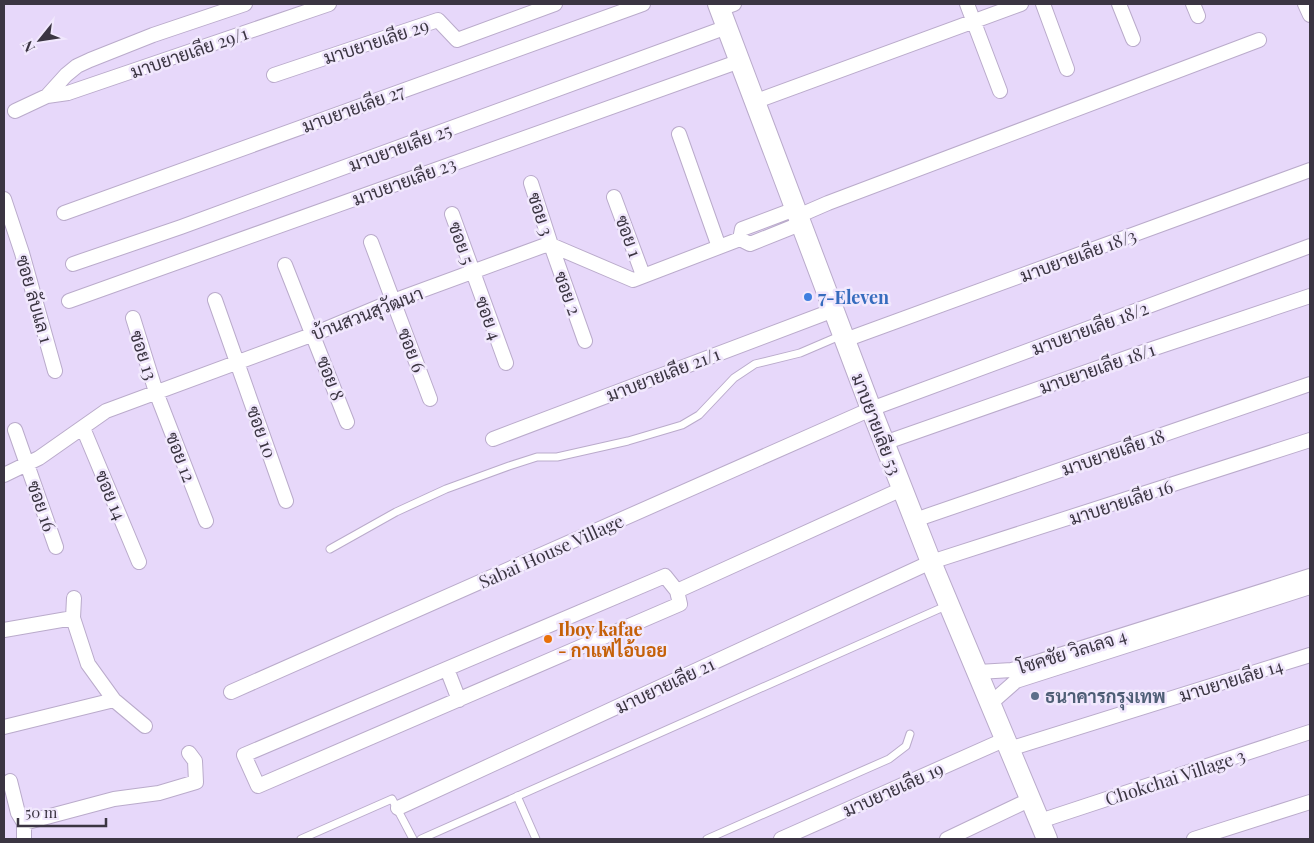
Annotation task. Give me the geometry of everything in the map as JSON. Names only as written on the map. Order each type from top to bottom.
[{"type":"street","points":[[15,111],[47,96],[77,66],[153,35],[245,4]]},
{"type":"street","name":"มาบยายเลีย 29/1","points":[[47,96],[68,93],[329,4]]},
{"type":"street","name":"มาบยายเลีย 29","points":[[274,75],[438,20],[457,40],[555,4]]},
{"type":"street","name":"มาบยายเลีย 27","points":[[64,213],[643,4]]},
{"type":"street","points":[[968,4],[1000,91]]},
{"type":"street","points":[[754,102],[1021,4]]},
{"type":"street","points":[[1042,4],[1067,69]]},
{"type":"street","points":[[1120,4],[1132,39]]},
{"type":"street","points":[[1306,4],[1310,14]]},
{"type":"street","name":"มาบยายเลีย 53","points":[[725,11],[754,102],[871,410],[931,562],[1044,830]]},
{"type":"street","name":"มาบยายเลีย 25","points":[[72,264],[181,227],[725,11]]},
{"type":"street","points":[[551,245],[633,280],[740,239],[742,229],[798,216],[1259,40]]},
{"type":"street","name":"มาบยายเลีย 23","points":[[69,301],[740,61]]},
{"type":"street","points":[[679,134],[719,247]]},
{"type":"street","name":"มาบยายเลีย 18/3","points":[[844,338],[1310,170]]},
{"type":"street","name":"ซอย 3","points":[[531,184],[551,245]]},
{"type":"street","name":"ซอย 1","points":[[614,197],[643,275]]},
{"type":"street","name":"ซอย ลับแล 1","points":[[4,199],[22,253],[55,371]]},
{"type":"street","name":"ซอย 5","points":[[452,214],[473,273]]},
{"type":"street","name":"ซอย 6","points":[[371,242],[430,399]]},
{"type":"street","name":"บ้านสวนสุวัฒนา","points":[[4,475],[28,464],[106,411],[543,246],[551,245]]},
{"type":"street","name":"ซอย 2","points":[[551,245],[585,340]]},
{"type":"street","name":"มาบยายเลีย 18/2","points":[[871,410],[1310,246]]},
{"type":"street","name":"ซอย 8","points":[[285,265],[314,334],[347,422]]},
{"type":"street","name":"ซอย 4","points":[[473,273],[506,363]]},
{"type":"street","name":"มาบยายเลีย 18/1","points":[[884,443],[1146,351],[1310,296]]},
{"type":"street","name":"ซอย 10","points":[[215,300],[286,501]]},
{"type":"street","name":"มาบยายเลีย 21/1","points":[[493,438],[834,310]]},
{"type":"street","name":"ซอย 13","points":[[133,318],[156,392]]},
{"type":"street","name":"มาบยายเลีย 18","points":[[915,520],[1310,384]]},
{"type":"street","name":"ซอย 12","points":[[156,392],[206,521]]},
{"type":"street","name":"Sabai House Village","points":[[231,692],[871,410]]},
{"type":"street","name":"ซอย 14","points":[[83,428],[139,562]]},
{"type":"street","name":"ซอย 16","points":[[15,430],[56,548]]},
{"type":"street","name":"มาบยายเลีย 16","points":[[931,562],[1310,440]]},
{"type":"street","points":[[676,591],[902,489]]},
{"type":"street","name":"มาบยายเลีย 21","points":[[398,808],[931,562]]},
{"type":"street","points":[[665,576],[676,591],[680,604],[258,786],[244,755],[665,576]]},
{"type":"street","name":"โชคชัย วิลเลจ 4","points":[[991,703],[1016,681],[1310,576]]},
{"type":"street","name":"โชคชัย วิลเลจ 4","points":[[978,672],[1012,670],[1310,587]]},
{"type":"street","points":[[74,598],[73,618],[88,664],[114,700],[145,726]]},
{"type":"street","points":[[4,630],[73,618]]},
{"type":"street","name":"มาบยายเลีย 14","points":[[1008,744],[1310,655]]},
{"type":"street","points":[[447,669],[459,700]]},
{"type":"street","points":[[4,727],[114,700]]},
{"type":"street","name":"Chokchai Village 3","points":[[1044,830],[1310,732]]},
{"type":"street","name":"มาบยายเลีย 19","points":[[781,839],[1008,744]]},
{"type":"street","points":[[24,823],[114,799],[159,793],[196,782],[195,761],[189,753]]},
{"type":"street","points":[[10,781],[18,813],[24,823],[24,839]]},
{"type":"street","points":[[946,839],[1030,799]]},
{"type":"street","points":[[1194,839],[1310,802]]},
{"type":"lane","points":[[330,549],[396,512],[446,489],[509,466],[537,457],[557,457],[628,441],[682,424],[699,415],[734,378],[755,364],[800,353],[844,338]]},
{"type":"lane","points":[[420,839],[949,604]]},
{"type":"lane","points":[[707,839],[889,759],[906,746],[910,734]]},
{"type":"lane","points":[[517,796],[536,839]]},
{"type":"lane","points":[[301,839],[392,799],[413,839]]},
{"type":"place","name":"7-Eleven","points":[[808,297]]},
{"type":"place","name":"Iboy kafae - กาแฟไอ้บอย","points":[[548,639]]},
{"type":"place","name":"ธนาคารกรุงเทพ","points":[[1035,696]]}]
